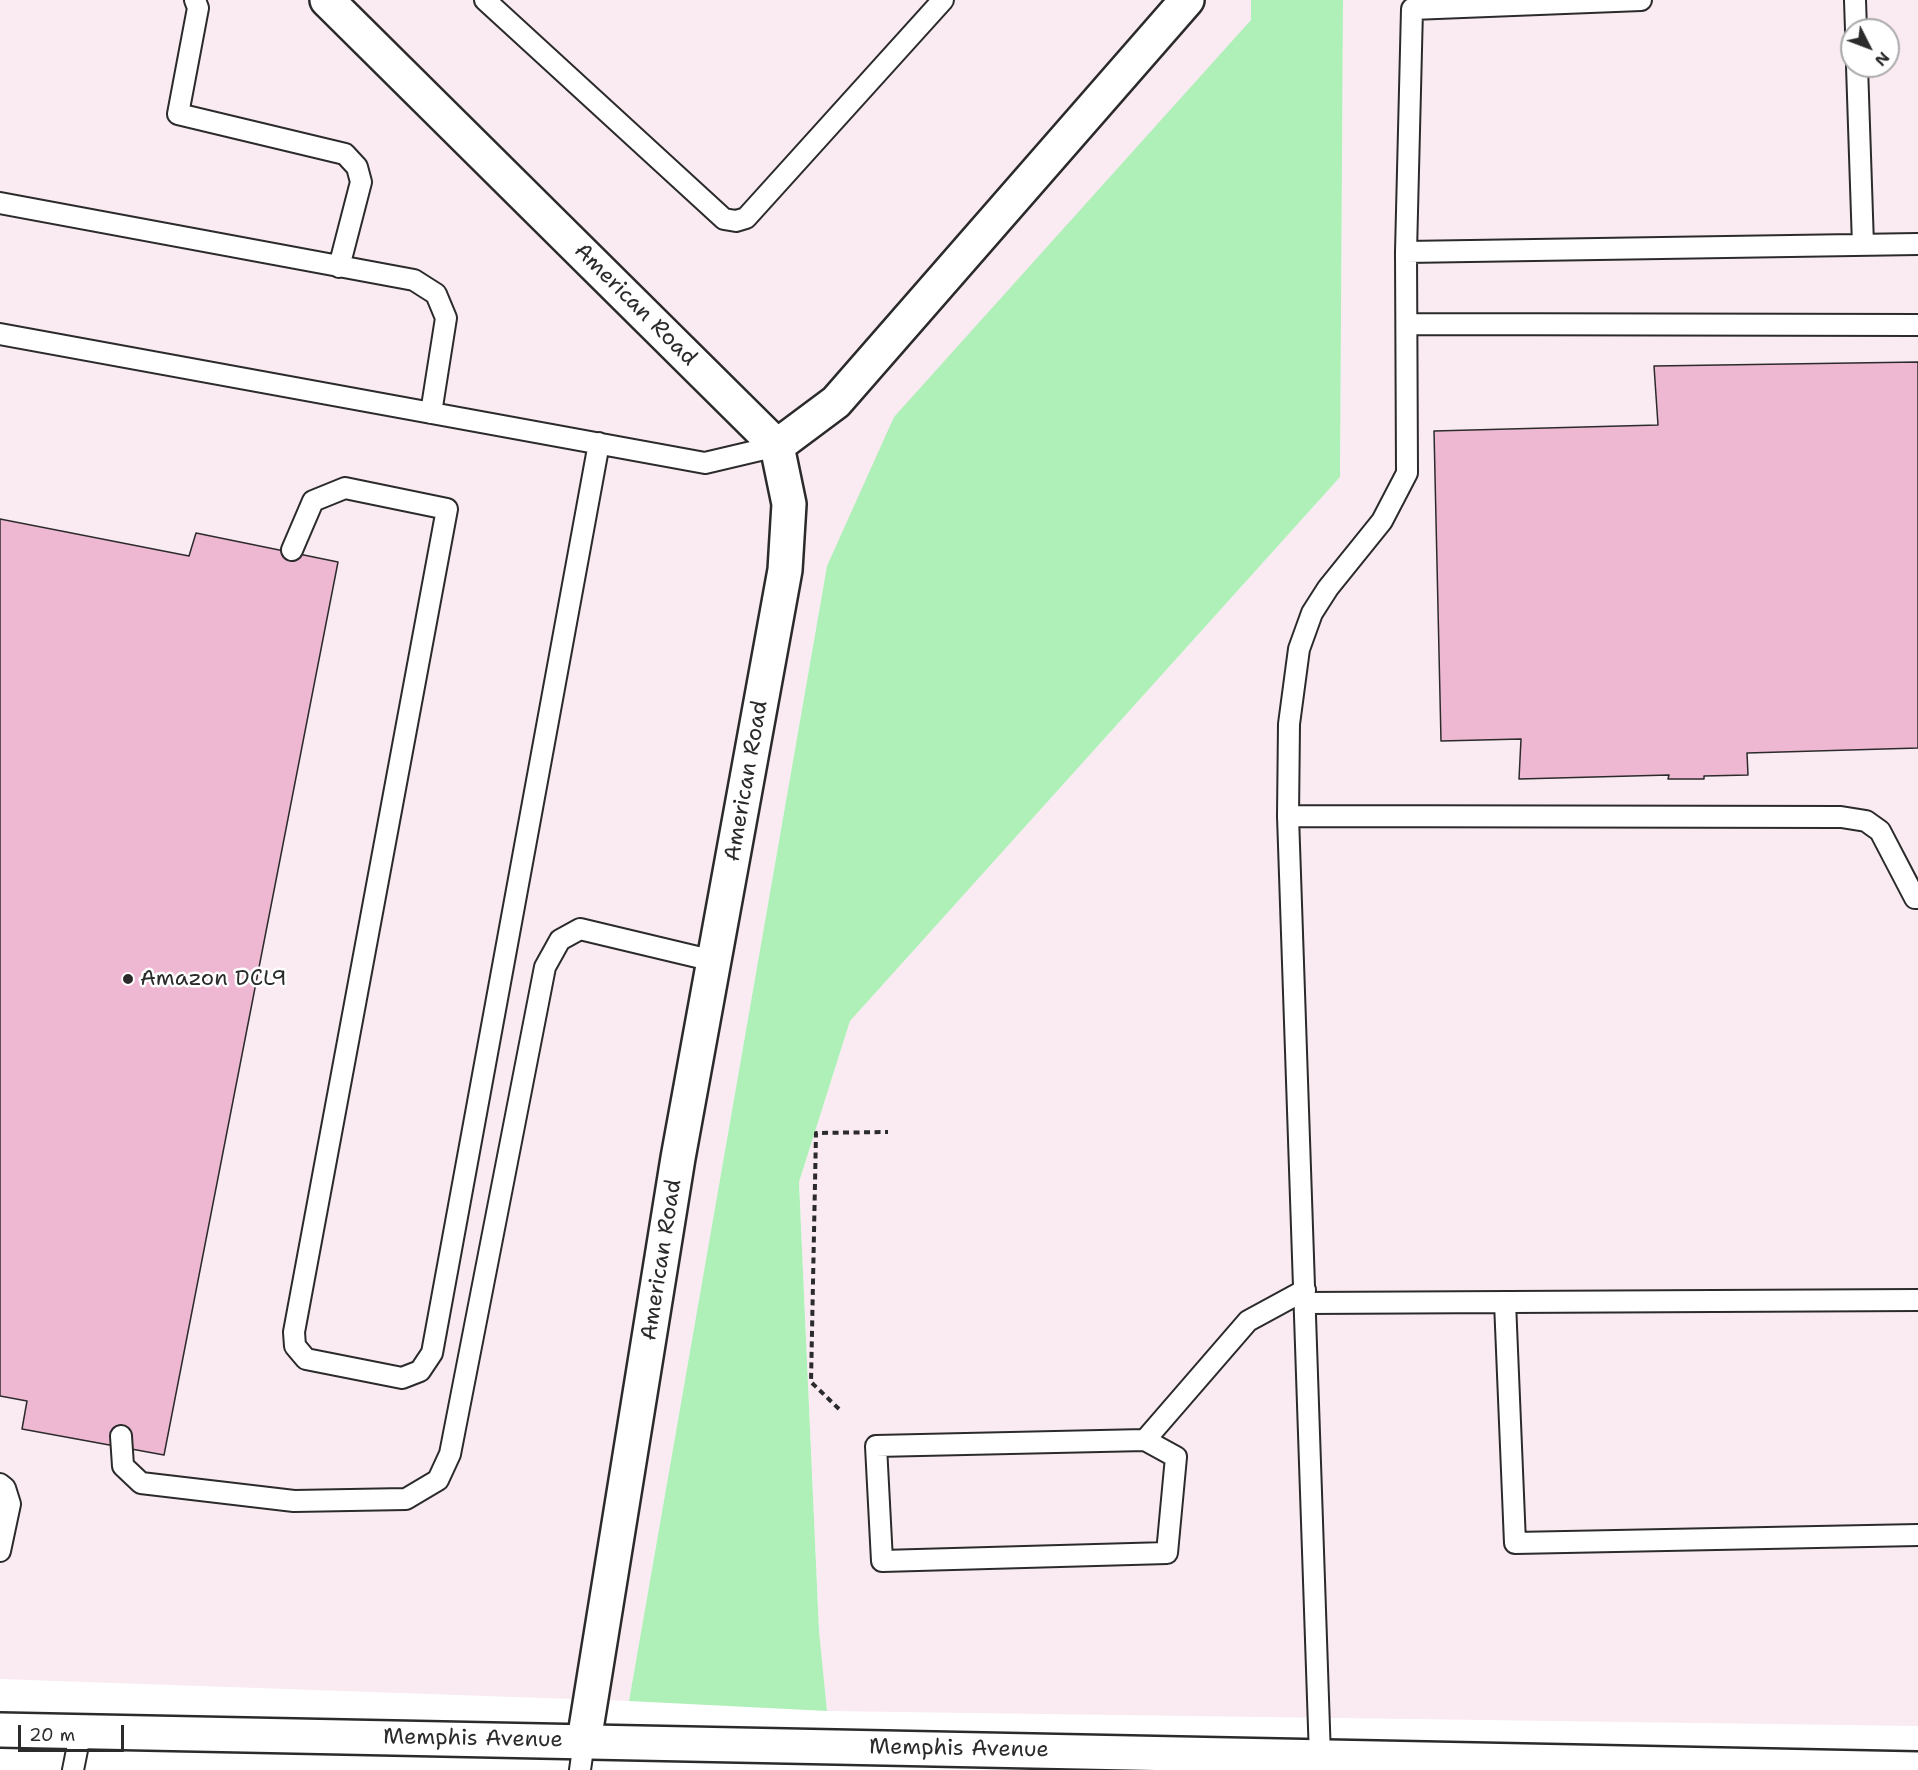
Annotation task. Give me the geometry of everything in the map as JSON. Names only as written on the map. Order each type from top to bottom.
[{"type":"street","name":"American Road","points":[[327,0],[777,446],[789,504],[785,570],[678,1158],[582,1756]]},
{"type":"street","points":[[777,446],[836,402],[1187,0]]},
{"type":"street","name":"Memphis Avenue","points":[[0,1730],[81,1730],[582,1756],[1319,1766],[1918,1769]]},
{"type":"lane","points":[[195,0],[198,8],[178,114],[345,154],[357,167],[361,182],[339,267]]},
{"type":"lane","points":[[485,0],[724,219],[736,221],[746,218],[943,0]]},
{"type":"lane","points":[[1319,1766],[1288,816],[1289,724],[1299,649],[1312,613],[1328,588],[1383,521],[1407,472],[1406,252],[1412,9],[1641,0]]},
{"type":"lane","points":[[1855,0],[1856,18]]},
{"type":"lane","points":[[1857,78],[1863,245]]},
{"type":"lane","points":[[0,203],[414,280],[436,294],[446,318],[431,413]]},
{"type":"lane","points":[[1406,252],[1918,244]]},
{"type":"lane","points":[[1408,324],[1918,325]]},
{"type":"lane","points":[[0,334],[705,463],[777,446]]},
{"type":"lane","points":[[292,550],[314,501],[345,488],[447,509],[294,1332],[295,1346],[306,1359],[402,1378],[420,1371],[432,1353],[599,443]]},
{"type":"lane","points":[[1288,816],[1841,818],[1866,821],[1880,831],[1915,898],[1918,898]]},
{"type":"lane","points":[[121,1436],[123,1466],[141,1483],[294,1501],[406,1499],[438,1480],[450,1454],[545,968],[555,949],[560,940],[580,930],[714,961]]},
{"type":"lane","points":[[1145,1440],[1176,1457],[1167,1553],[882,1561],[876,1446],[1145,1440],[1248,1322],[1305,1297],[1505,1302],[1918,1300]]},
{"type":"lane","points":[[1505,1302],[1515,1543],[1918,1535]]},
{"type":"lane","points":[[0,1484],[5,1488],[10,1504],[0,1551]]},
{"type":"lane","points":[[73,1770],[81,1730]]},
{"type":"path","points":[[839,1409],[811,1382],[816,1133],[888,1132]]},
{"type":"shaded area","points":[[0,0],[1251,0],[1251,20],[827,566],[629,1701],[0,1679]]},
{"type":"shaded area","points":[[1343,0],[1918,0],[1918,1726],[827,1711],[819,1631],[799,1182],[850,1021],[1340,477]]},
{"type":"green space","points":[[1251,0],[1343,0],[1340,477],[850,1021],[799,1182],[819,1631],[827,1711],[629,1701],[827,566],[894,417],[1251,20]]},
{"type":"building","points":[[1918,362],[1918,748],[1747,753],[1748,775],[1704,776],[1704,779],[1668,779],[1669,775],[1519,779],[1521,739],[1441,741],[1434,431],[1658,425],[1654,366]]},
{"type":"building","name":"Amazon DCL9","points":[[0,519],[189,556],[196,533],[338,562],[164,1455],[22,1429],[27,1401],[0,1396]]},
{"type":"place","name":"Amazon DCL9","points":[[128,979]]}]
